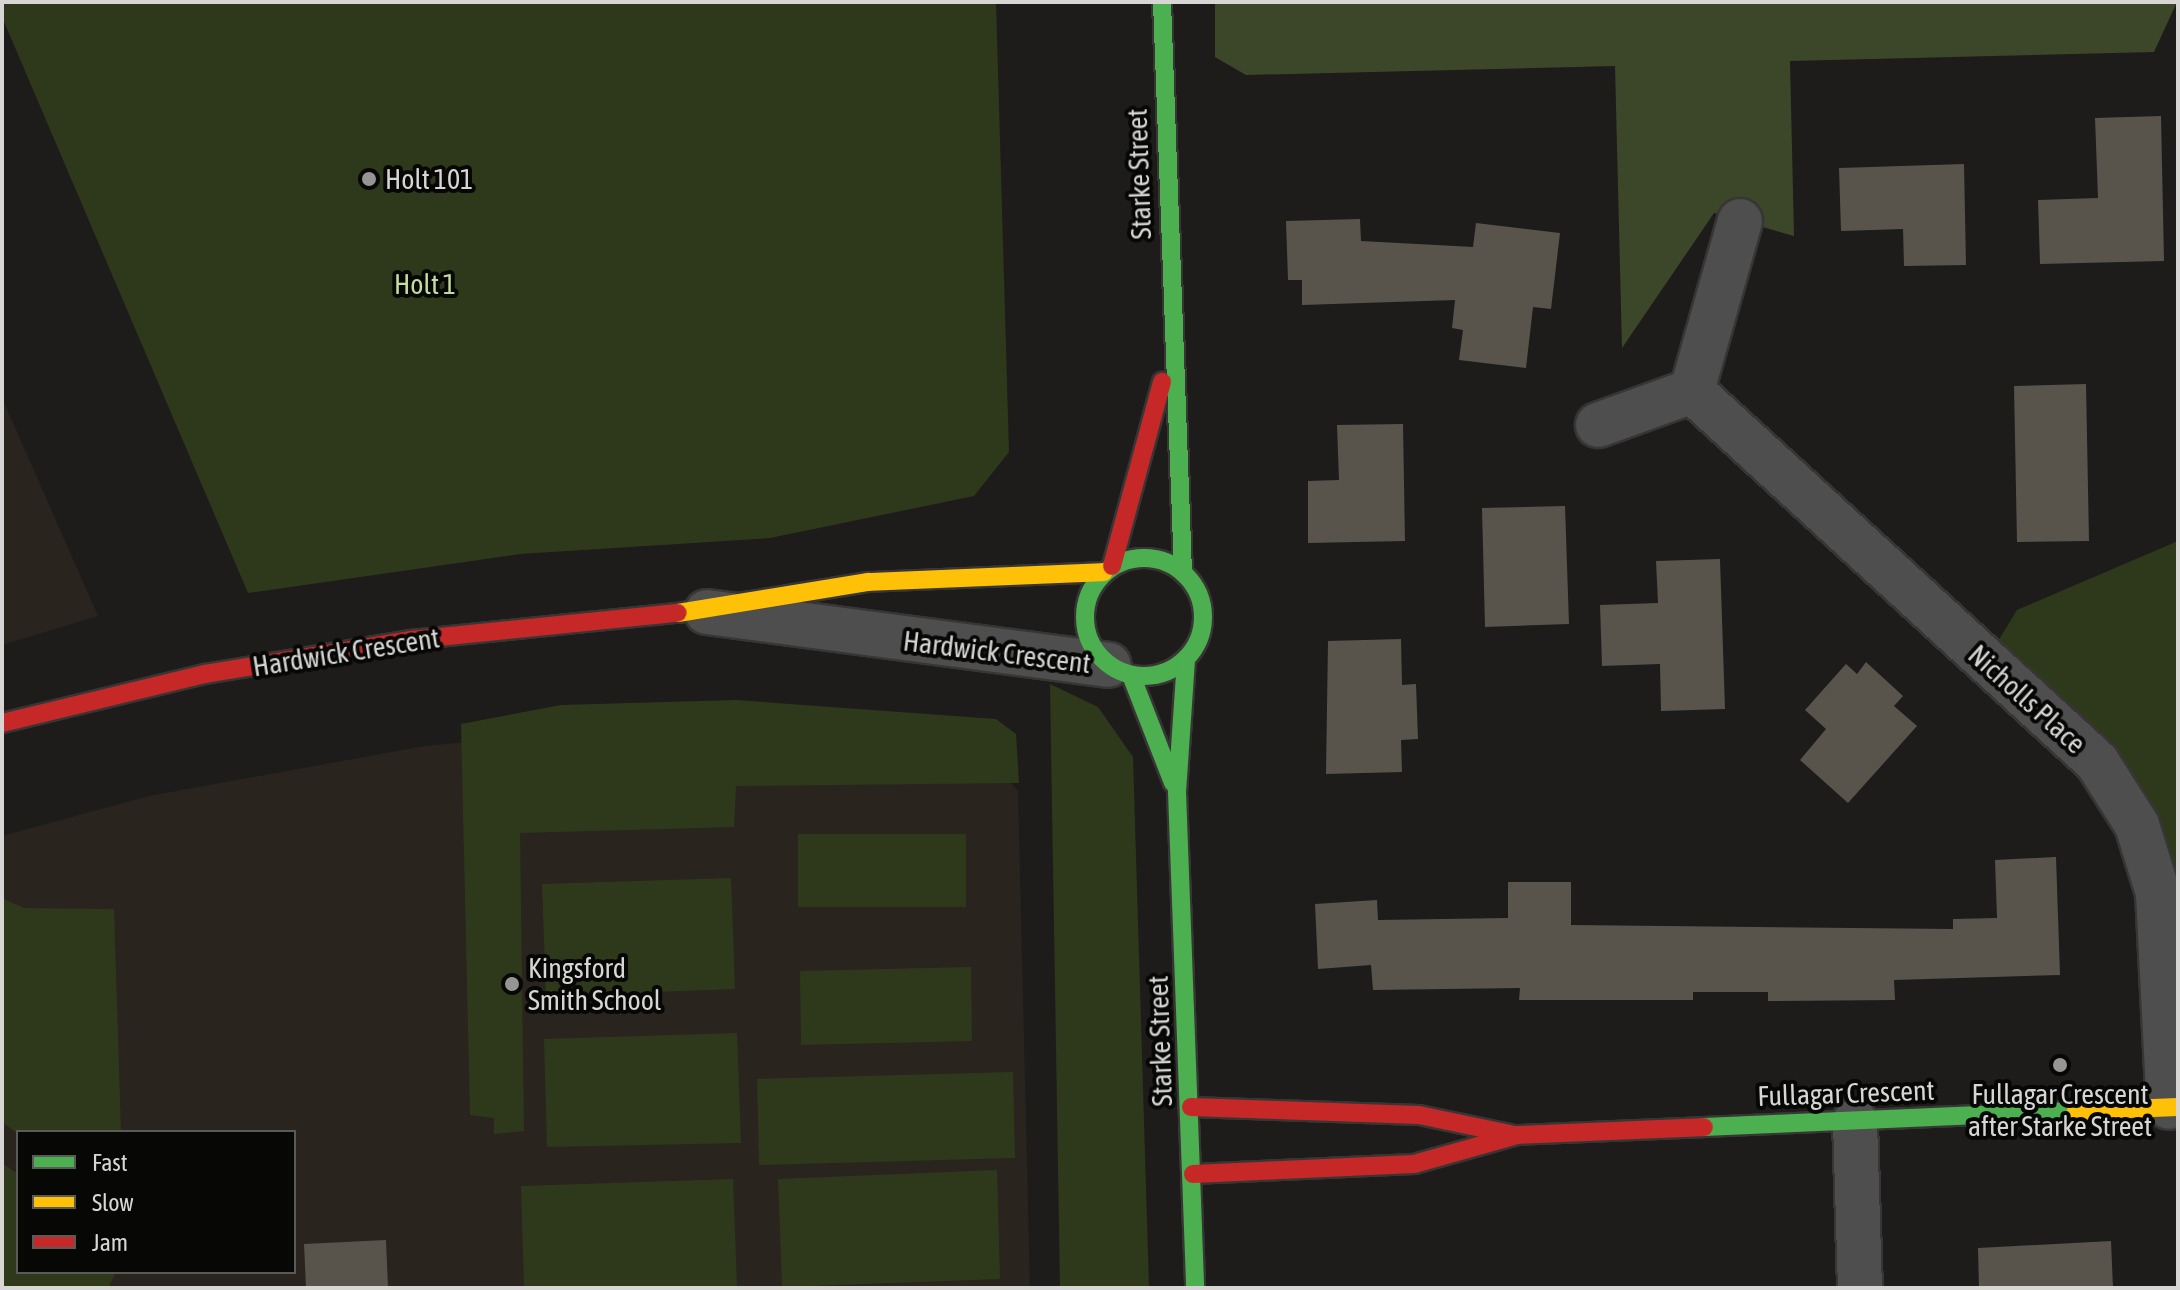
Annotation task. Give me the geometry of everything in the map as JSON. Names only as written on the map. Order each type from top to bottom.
[{"type":"street","name":"Starke Street","points":[[1162,2],[1172,345],[1183,573]]},
{"type":"street","points":[[1598,425],[1692,391],[1740,221]]},
{"type":"street","name":"Starke Street","points":[[1108,569],[1172,345]]},
{"type":"street","name":"Nicholls Place","points":[[1692,391],[2097,762],[2137,825],[2158,893],[2174,1107]]},
{"type":"street","points":[[1159,559],[1183,573],[1202,600],[1203,621],[1186,660],[1170,671],[1120,670],[1092,646],[1085,621],[1089,595],[1108,569],[1159,559]]},
{"type":"street","name":"Hardwick Crescent","points":[[2,723],[205,674],[410,640],[696,611],[868,582],[1108,569]]},
{"type":"street","name":"Hardwick Crescent","points":[[696,611],[1120,670]]},
{"type":"street","name":"Starke Street","points":[[1186,660],[1177,792],[1191,1107],[1195,1288]]},
{"type":"street","name":"Starke Street","points":[[1120,670],[1177,792]]},
{"type":"street","name":"Fullagar Crescent","points":[[1191,1107],[1419,1115],[1517,1135]]},
{"type":"street","name":"Fullagar Crescent","points":[[1193,1174],[1414,1164],[1517,1135],[2174,1107]]},
{"type":"street","points":[[1855,1121],[1860,1288]]},
{"type":"shaded area","points":[[2,398],[98,616],[2,645]]},
{"type":"shaded area","name":"Kingsford Smith School","points":[[682,721],[980,749],[1018,791],[1030,1288],[2,1288],[2,836],[149,796],[425,746]]},
{"type":"green space","name":"Holt 1","points":[[2,2],[996,2],[1009,452],[974,496],[770,538],[520,554],[248,593],[2,17]]},
{"type":"green space","points":[[1215,2],[2176,4],[2154,52],[1790,61],[1794,236],[1714,213],[1622,348],[1615,66],[1246,75],[1215,57]]},
{"type":"green space","points":[[2178,541],[2178,1064],[2137,825],[1986,661],[2017,610]]},
{"type":"green space","points":[[1050,684],[1098,707],[1133,757],[1149,1288],[1060,1288]]},
{"type":"green space","points":[[736,700],[996,719],[1016,734],[1019,783],[736,786],[734,827],[520,833],[524,1131],[494,1134],[494,1118],[470,1115],[461,724],[561,705]]},
{"type":"green space","points":[[798,834],[966,834],[966,907],[798,907]]},
{"type":"green space","points":[[731,878],[735,989],[546,996],[542,884]]},
{"type":"green space","points":[[2,898],[24,908],[114,909],[121,1130],[16,1130],[16,1132],[2,1122]]},
{"type":"green space","points":[[971,967],[972,1041],[801,1045],[800,971]]},
{"type":"green space","points":[[737,1033],[741,1143],[547,1147],[544,1039]]},
{"type":"green space","points":[[1013,1072],[1015,1158],[759,1165],[757,1079]]},
{"type":"green space","points":[[2,1163],[16,1173],[16,1274],[115,1274],[108,1288],[2,1288]]},
{"type":"green space","points":[[997,1170],[1000,1279],[782,1287],[778,1179]]},
{"type":"green space","points":[[733,1179],[737,1288],[524,1288],[521,1186]]},
{"type":"building","points":[[2161,116],[2164,261],[2040,264],[2038,200],[2098,198],[2095,118]]},
{"type":"building","points":[[1964,164],[1966,265],[1904,266],[1903,229],[1841,231],[1839,168]]},
{"type":"building","points":[[1360,219],[1361,241],[1473,247],[1476,223],[1560,233],[1551,309],[1533,307],[1526,368],[1459,360],[1463,330],[1452,328],[1455,300],[1302,305],[1302,280],[1288,280],[1286,221]]},
{"type":"building","points":[[2086,384],[2089,541],[2017,542],[2014,386]]},
{"type":"building","points":[[1403,424],[1405,541],[1308,543],[1308,481],[1339,480],[1337,425]]},
{"type":"building","points":[[1565,506],[1569,624],[1485,627],[1482,508]]},
{"type":"building","points":[[1720,559],[1725,709],[1661,711],[1660,664],[1602,666],[1600,605],[1658,603],[1656,561]]},
{"type":"building","points":[[1401,639],[1402,685],[1416,684],[1418,739],[1401,740],[1402,772],[1326,774],[1328,641]]},
{"type":"building","points":[[1866,662],[1903,696],[1894,706],[1917,726],[1848,803],[1800,760],[1826,729],[1805,710],[1846,664],[1857,674]]},
{"type":"building","points":[[2056,857],[2060,975],[1894,980],[1895,1000],[1768,1001],[1768,992],[1693,992],[1693,1000],[1519,1000],[1520,988],[1373,990],[1371,965],[1318,969],[1315,904],[1377,900],[1378,920],[1508,918],[1508,882],[1571,882],[1571,925],[1953,929],[1953,919],[1997,918],[1995,860]]},
{"type":"building","points":[[386,1240],[388,1288],[306,1288],[304,1244]]},
{"type":"building","points":[[2111,1241],[2113,1288],[1979,1288],[1978,1248]]},
{"type":"traffic: fast","points":[[1162,2],[1183,573]]},
{"type":"traffic: fast","points":[[1144,558],[1166,563],[1186,575],[1198,595],[1203,617],[1198,639],[1186,659],[1166,671],[1144,676],[1122,671],[1102,659],[1090,639],[1085,617],[1090,595],[1102,575],[1122,563],[1144,558]]},
{"type":"traffic: fast","points":[[1186,660],[1177,792],[1195,1288]]},
{"type":"traffic: fast","points":[[1131,675],[1173,783]]},
{"type":"traffic: fast","points":[[1704,1127],[2076,1111]]},
{"type":"traffic: slow","points":[[678,613],[868,582],[1104,572]]},
{"type":"traffic: slow","points":[[2076,1111],[2178,1107]]},
{"type":"traffic: jam","points":[[1112,566],[1162,382]]},
{"type":"traffic: jam","points":[[2,723],[205,674],[410,640],[678,613]]},
{"type":"traffic: jam","points":[[1191,1107],[1419,1115],[1510,1134]]},
{"type":"traffic: jam","points":[[1193,1174],[1414,1164],[1517,1135],[1704,1127]]},
{"type":"place","name":"Holt 101","points":[[369,179]]},
{"type":"place","name":"Kingsford Smith School","points":[[512,984]]},
{"type":"place","name":"Fullagar Crescent after Starke Street","points":[[2060,1065]]}]
